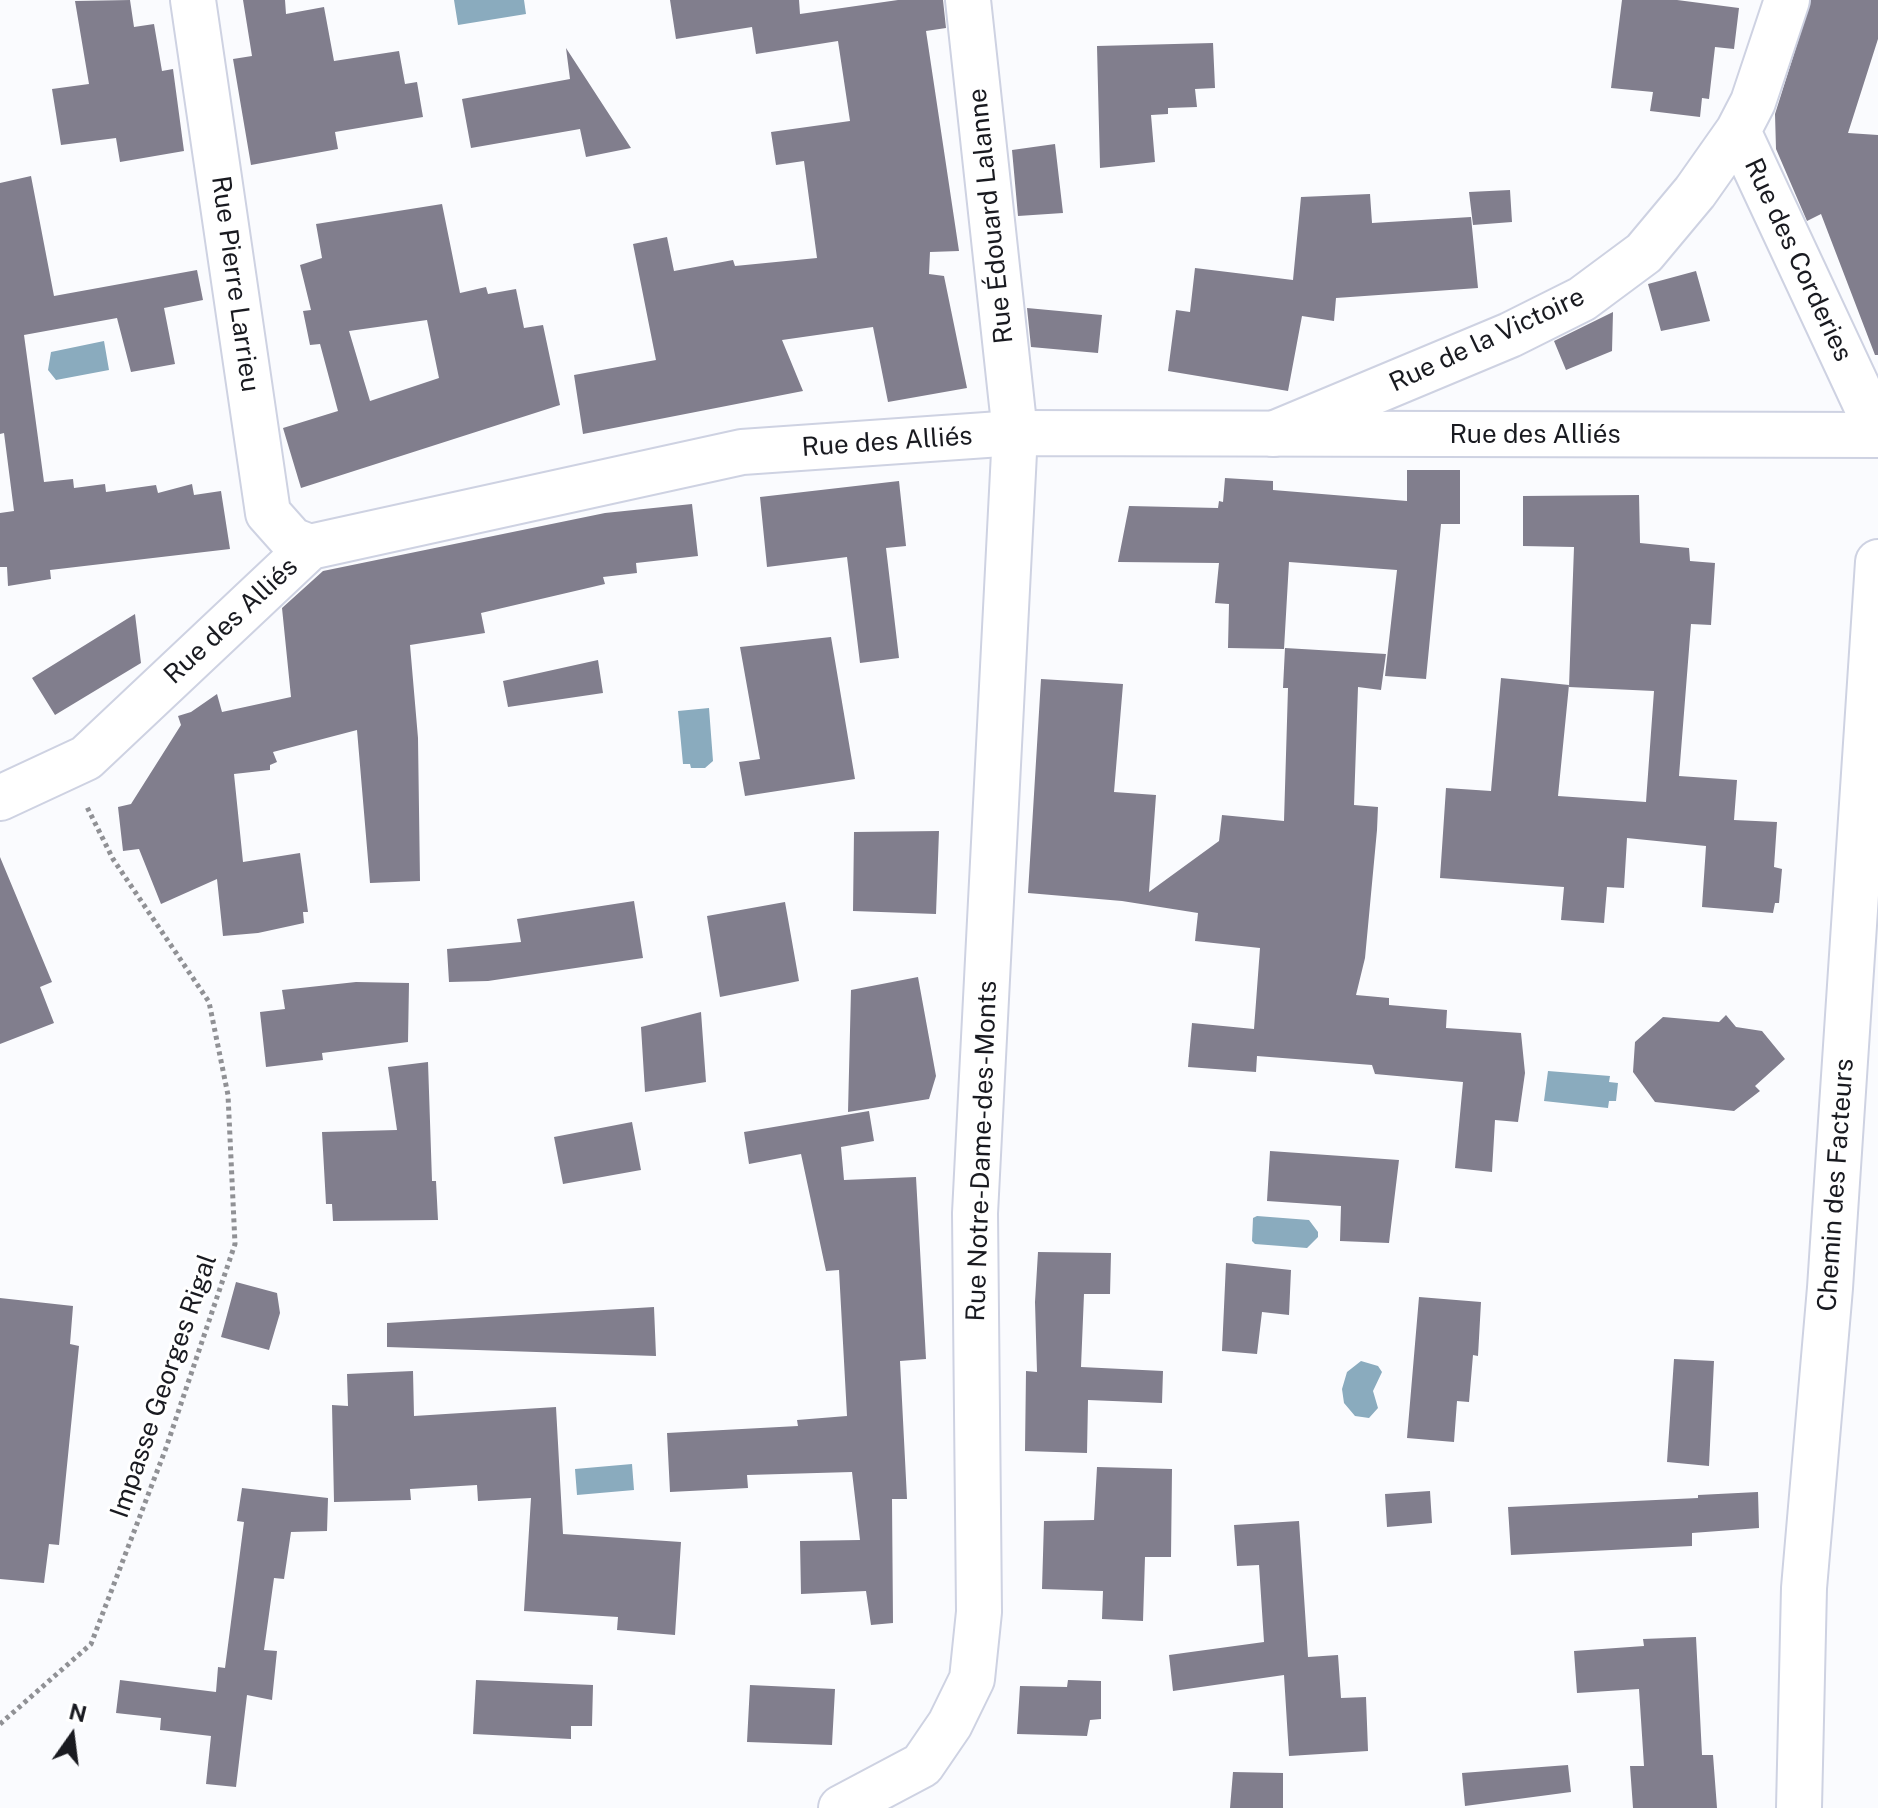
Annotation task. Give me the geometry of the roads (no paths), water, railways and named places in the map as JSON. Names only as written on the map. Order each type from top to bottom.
[{"type":"street","name":"Rue Pierre Larrieu","points":[[193,0],[268,513],[292,540],[310,547]]},
{"type":"street","name":"Rue Édouard Lalanne","points":[[968,0],[1015,433]]},
{"type":"street","name":"Rue de la Victoire","points":[[1273,434],[1510,335],[1582,299],[1644,253],[1695,192],[1738,131],[1753,102],[1787,0]]},
{"type":"street","name":"Rue des Corderies","points":[[1738,131],[1878,433]]},
{"type":"street","name":"Rue des Alliés","points":[[0,798],[86,758],[310,547],[742,452],[1015,433],[1878,433]]},
{"type":"street","name":"Rue Notre-Dame-des-Monts","points":[[841,1808],[922,1765],[950,1724],[972,1679],[979,1612],[975,1213],[1015,433]]},
{"type":"street","name":"Chemin des Facteurs","points":[[1799,1808],[1804,1588],[1830,1288],[1878,562]]},
{"type":"water","points":[[454,0],[524,0],[526,14],[458,25]]},
{"type":"water","points":[[104,341],[109,370],[56,380],[48,370],[51,352]]},
{"type":"water","points":[[709,708],[713,761],[705,768],[691,768],[690,764],[683,764],[678,711]]},
{"type":"water","points":[[1548,1071],[1610,1076],[1609,1082],[1618,1083],[1616,1101],[1609,1101],[1608,1108],[1544,1101]]},
{"type":"water","points":[[1253,1218],[1309,1220],[1318,1237],[1307,1248],[1255,1244],[1252,1241]]},
{"type":"water","points":[[1361,1361],[1378,1366],[1382,1372],[1373,1391],[1378,1408],[1369,1418],[1355,1416],[1344,1403],[1342,1389],[1347,1372]]},
{"type":"water","points":[[632,1464],[634,1490],[577,1495],[575,1469]]}]
